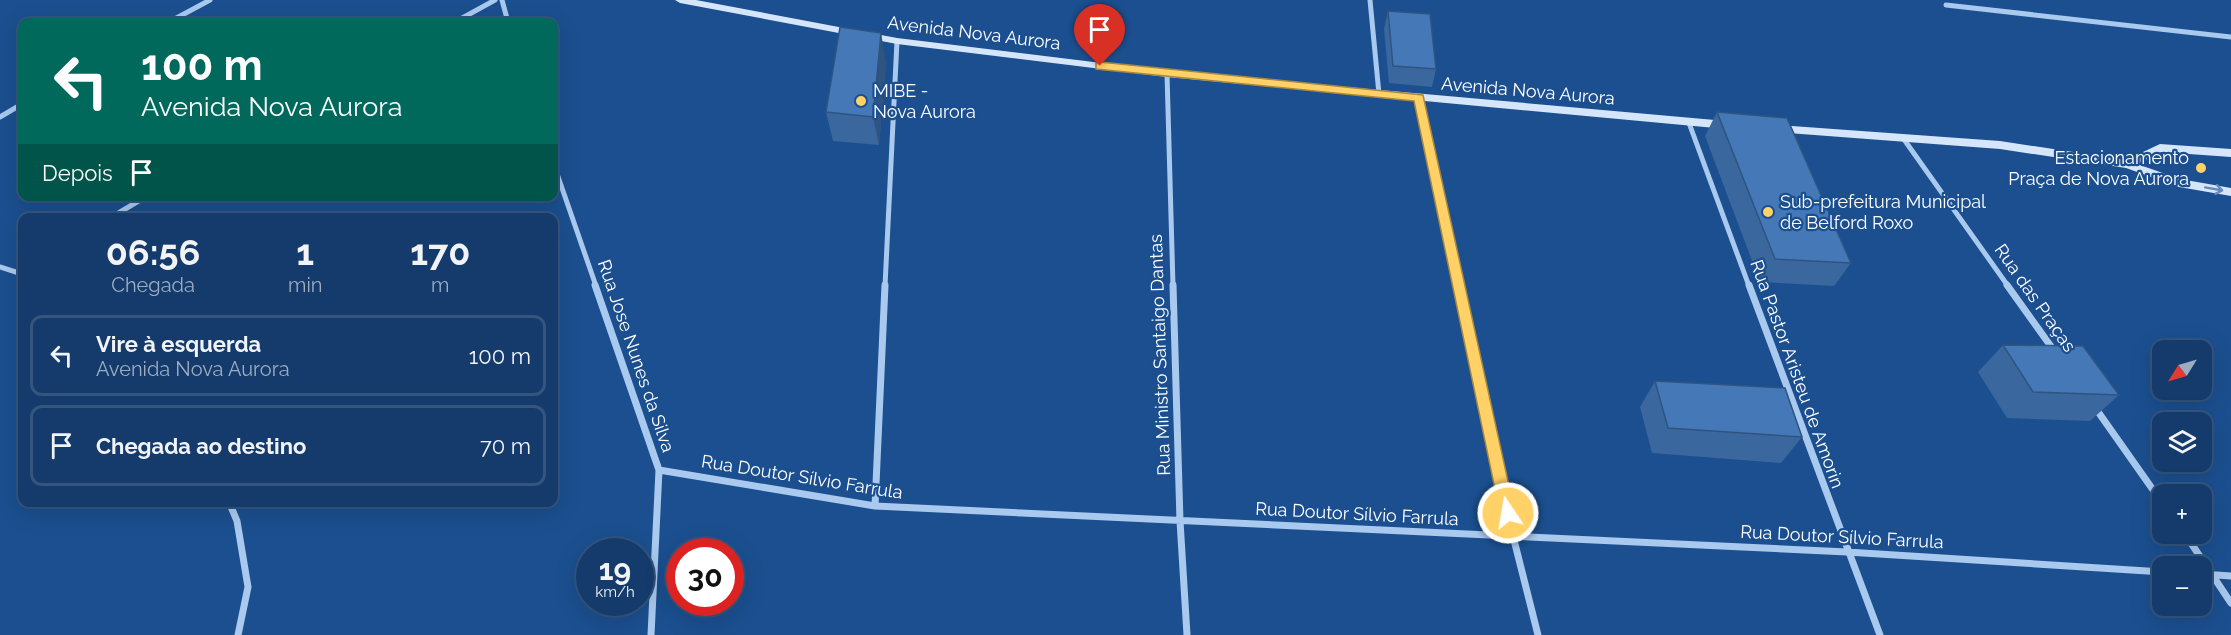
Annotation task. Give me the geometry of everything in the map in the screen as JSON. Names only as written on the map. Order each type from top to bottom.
[{"type":"street","points":[[176,18],[210,0]]},
{"type":"street","points":[[462,18],[495,0]]},
{"type":"street","points":[[502,0],[507,18]]},
{"type":"street","name":"Avenida Nova Aurora","points":[[680,0],[897,41],[1167,74],[1737,126]]},
{"type":"street","points":[[1370,0],[1379,94]]},
{"type":"street","points":[[1946,5],[2231,37]]},
{"type":"street","points":[[875,506],[897,41]]},
{"type":"street","name":"Rua Ministro Santaigo Dantas","points":[[1167,74],[1180,521],[1187,635]]},
{"type":"street","points":[[1419,98],[1512,536],[1538,635]]},
{"type":"street","points":[[0,117],[18,106]]},
{"type":"street","name":"Rua Pastor Aristeu de Amorin","points":[[1689,123],[1847,552],[1880,635]]},
{"type":"street","points":[[1760,128],[2000,145],[2127,164],[2179,183],[2231,192]]},
{"type":"street","name":"Rua das Praças","points":[[1903,138],[2060,359]]},
{"type":"street","points":[[2127,164],[2160,148],[2231,153]]},
{"type":"street","name":"Rua Jose Nunes da Silva","points":[[558,177],[659,470],[651,635]]},
{"type":"street","points":[[118,213],[139,201]]},
{"type":"street","points":[[0,267],[18,272]]},
{"type":"street","points":[[2088,398],[2152,488]]},
{"type":"street","name":"Rua Doutor Sílvio Farrula","points":[[659,470],[875,506],[1847,552],[2152,571]]},
{"type":"street","points":[[231,507],[237,521],[248,587],[238,635]]},
{"type":"street","points":[[2192,544],[2231,603]]},
{"type":"street","points":[[2214,575],[2231,576]]},
{"type":"building","points":[[1388,11],[1430,14],[1436,69],[1393,66]]},
{"type":"building","points":[[840,27],[881,33],[873,117],[826,112]]},
{"type":"building","points":[[1717,112],[1787,118],[1851,263],[1775,259]]},
{"type":"building","points":[[2003,345],[2083,346],[2119,395],[2033,392]]},
{"type":"building","points":[[1655,381],[1785,388],[1802,437],[1668,428]]},
{"type":"place","name":"MIBE - Nova Aurora","points":[[861,101]]},
{"type":"place","name":"Estacionamento Praça de Nova Aurora","points":[[2201,168]]},
{"type":"place","name":"Sub-prefeitura Municipal de Belford Roxo","points":[[1768,212]]},
{"type":"route","points":[[1100,66],[1419,98],[1508,513]]}]
